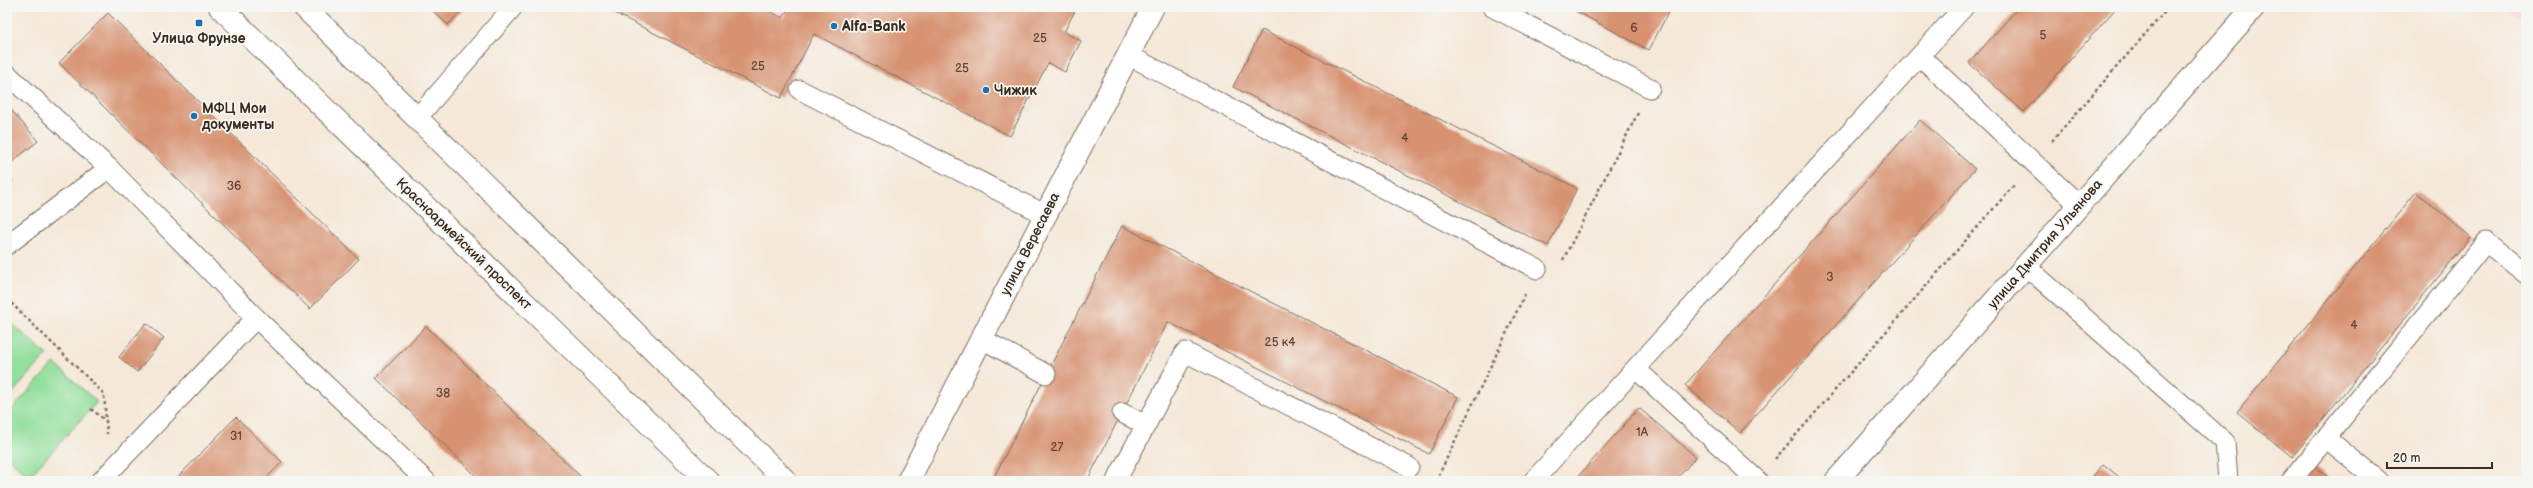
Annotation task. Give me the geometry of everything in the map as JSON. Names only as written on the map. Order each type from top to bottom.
[{"type":"main road","name":"Красноармейский проспект","points":[[220,7],[708,481]]},
{"type":"main road","points":[[304,7],[418,117],[786,481]]},
{"type":"main road","name":"улица Вересаева","points":[[908,481],[1153,7]]},
{"type":"main road","name":"улица Дмитрия Ульянова","points":[[1836,481],[2254,7]]},
{"type":"lane","points":[[418,117],[512,7]]},
{"type":"lane","points":[[1492,7],[1650,88]]},
{"type":"lane","points":[[1533,481],[1964,7]]},
{"type":"lane","points":[[1128,56],[1537,269]]},
{"type":"lane","points":[[1920,56],[2079,205]]},
{"type":"lane","points":[[7,74],[109,168],[256,318],[426,481]]},
{"type":"lane","points":[[800,90],[1046,215]]},
{"type":"lane","points":[[7,245],[109,168]]},
{"type":"lane","points":[[2291,481],[2486,242],[2526,274]]},
{"type":"lane","points":[[2026,266],[2225,442],[2228,481]]},
{"type":"lane","points":[[106,476],[256,318]]},
{"type":"lane","points":[[982,339],[1046,374]]},
{"type":"lane","points":[[1116,481],[1185,352],[1409,467]]},
{"type":"lane","points":[[1636,368],[1757,480]]},
{"type":"lane","points":[[1122,413],[1146,425]]},
{"type":"lane","points":[[2326,438],[2379,481]]},
{"type":"path","points":[[1757,480],[2169,7]]},
{"type":"path","points":[[1436,481],[1537,269],[1563,260],[1650,88]]},
{"type":"path","points":[[7,299],[104,394],[106,422],[106,476]]},
{"type":"path","points":[[91,409],[106,422]]},
{"type":"shaded area","points":[[761,7],[789,7],[783,18]]},
{"type":"shaded area","points":[[2507,7],[2526,7],[2526,21]]},
{"type":"green space","points":[[7,319],[47,355],[7,399]]},
{"type":"green space","points":[[54,363],[97,402],[29,477],[7,457],[7,415]]},
{"type":"building","points":[[429,7],[465,7],[448,25]]},
{"type":"building","points":[[603,7],[761,7],[783,18],[789,7],[1077,7],[1064,32],[1081,41],[1065,72],[1048,63],[1010,136],[814,34],[781,98]]},
{"type":"building","points":[[1568,7],[1671,7],[1649,50]]},
{"type":"building","points":[[2019,7],[2117,7],[2024,112],[1969,63]]},
{"type":"building","points":[[108,13],[359,259],[310,309],[59,63]]},
{"type":"building","points":[[1262,30],[1577,188],[1548,246],[1233,87]]},
{"type":"building","points":[[7,105],[38,141],[7,166]]},
{"type":"building","points":[[1920,120],[1975,169],[1740,433],[1685,385]]},
{"type":"building","points":[[7,175],[13,182],[7,187]]},
{"type":"building","points":[[2416,192],[2471,237],[2292,457],[2237,412]]},
{"type":"building","points":[[1122,226],[1458,397],[1429,454],[1168,322],[1087,481],[992,481]]},
{"type":"building","points":[[146,323],[164,338],[137,372],[119,357]]},
{"type":"building","points":[[426,326],[585,481],[481,481],[376,378]]},
{"type":"building","points":[[1639,408],[1696,457],[1675,481],[1574,481]]},
{"type":"building","points":[[236,417],[282,462],[264,481],[174,481]]},
{"type":"building","points":[[2302,456],[2333,481],[2282,481]]},
{"type":"building","points":[[2103,464],[2124,481],[2089,481]]},
{"type":"place","name":"Улица Фрунзе","points":[[199,23]]},
{"type":"place","name":"Alfa-Bank","points":[[834,26]]},
{"type":"place","name":"Чижик","points":[[986,90]]},
{"type":"place","name":"МФЦ Мои документы","points":[[194,116]]}]
